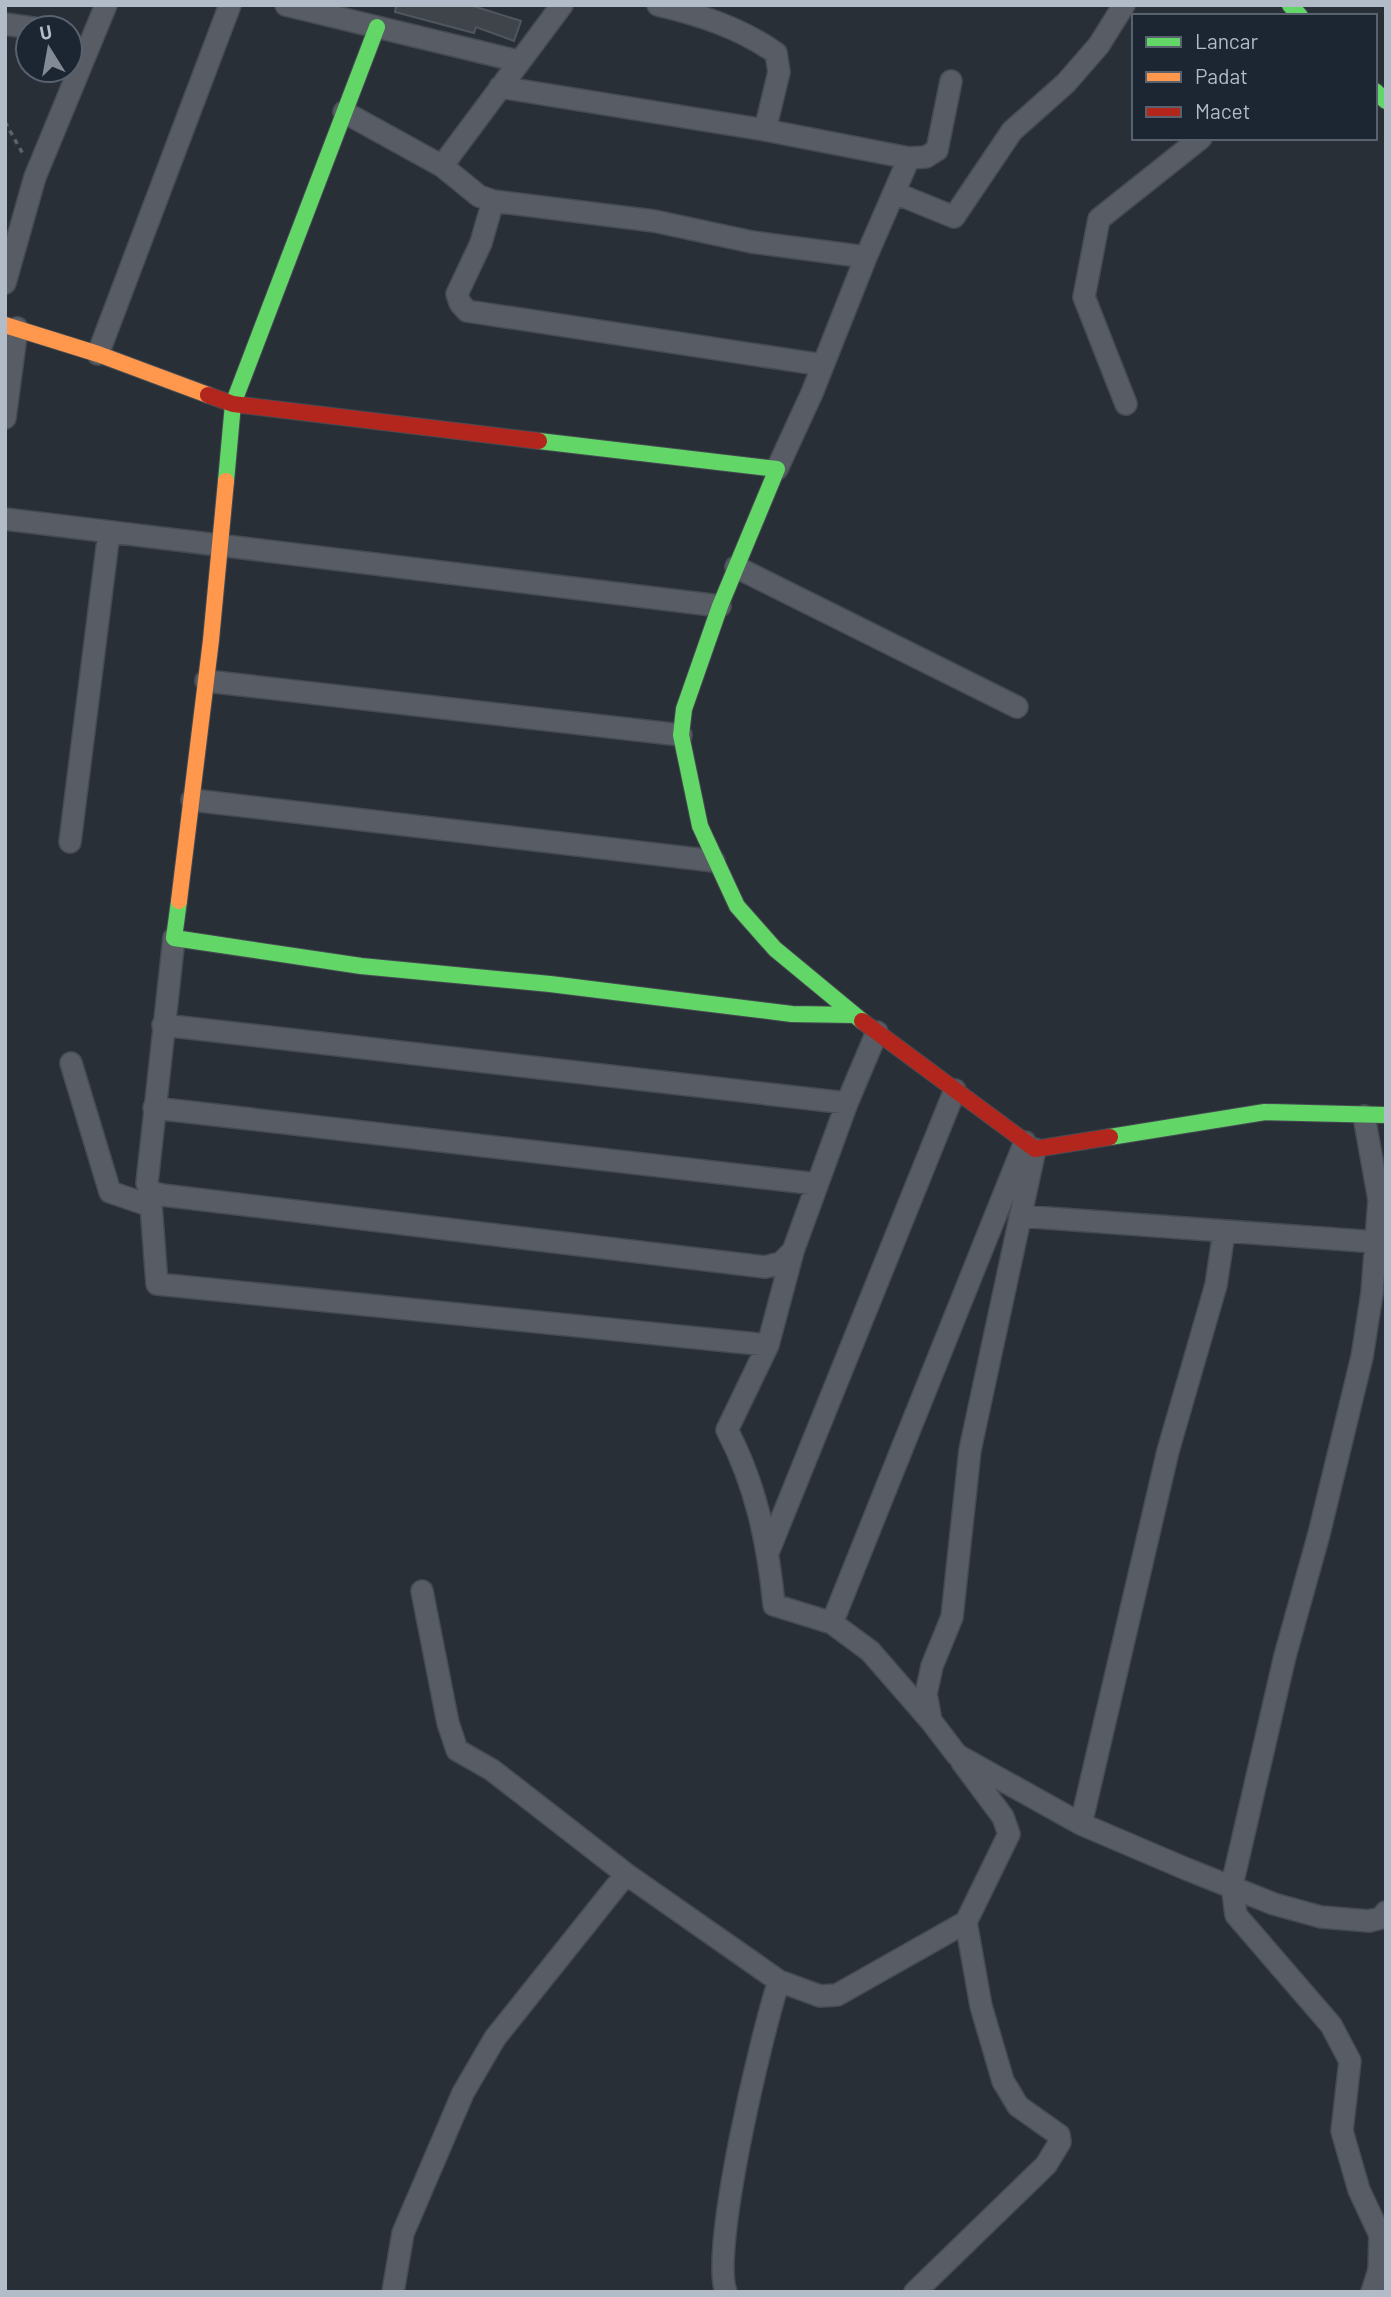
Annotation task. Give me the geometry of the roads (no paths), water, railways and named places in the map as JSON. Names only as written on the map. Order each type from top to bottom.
[{"type":"street","points":[[5,283],[35,177],[106,5]]},
{"type":"street","points":[[97,354],[230,5]]},
{"type":"street","points":[[286,5],[518,61]]},
{"type":"street","points":[[442,166],[562,5]]},
{"type":"street","points":[[658,5],[694,14],[750,35],[776,53],[779,72],[765,130]]},
{"type":"street","points":[[895,193],[954,217],[1012,131],[1066,83],[1099,45],[1124,5]]},
{"type":"street","points":[[377,27],[233,404],[206,681],[163,1024],[147,1183],[157,1284],[768,1345]]},
{"type":"street","points":[[84,34],[92,35]]},
{"type":"street","points":[[500,87],[765,130],[909,158],[926,157],[937,150],[951,80]]},
{"type":"street","points":[[344,112],[442,166],[479,196],[493,201],[654,221],[752,242],[866,257]]},
{"type":"street","points":[[1126,404],[1084,297],[1083,289],[1093,263],[1096,228],[1108,211],[1198,140]]},
{"type":"street","points":[[909,158],[720,606],[684,709],[681,735],[700,826],[714,861],[737,906],[775,949],[854,1015],[1030,1145],[1231,1115],[1294,1112],[1386,1115]]},
{"type":"street","points":[[493,201],[481,243],[457,294],[467,312],[823,365]]},
{"type":"street","points":[[5,418],[11,327],[97,354],[233,404],[778,469]]},
{"type":"street","points":[[5,519],[720,606]]},
{"type":"street","points":[[70,842],[109,532]]},
{"type":"street","points":[[736,567],[1017,707]]},
{"type":"street","points":[[206,681],[681,735]]},
{"type":"street","points":[[192,800],[714,861]]},
{"type":"street","points":[[174,938],[361,966],[550,984],[792,1014],[854,1015]]},
{"type":"street","points":[[163,1024],[847,1103]]},
{"type":"street","points":[[422,1591],[448,1723],[457,1750],[492,1770],[626,1874],[779,1981],[820,1996],[836,1995],[966,1922],[1007,1843],[1009,1834],[1003,1817],[931,1721],[870,1651],[832,1623],[774,1605],[769,1550],[745,1465],[727,1430],[768,1345],[793,1251],[847,1103],[877,1032]]},
{"type":"street","points":[[71,1063],[110,1192],[150,1199],[765,1267],[781,1263],[793,1251]]},
{"type":"street","points":[[769,1550],[955,1090]]},
{"type":"street","points":[[154,1108],[817,1184]]},
{"type":"street","points":[[1364,1115],[1379,1200],[1372,1293],[1362,1357],[1319,1534],[1285,1656],[1232,1885],[1237,1915],[1331,2025],[1350,2060],[1342,2131],[1359,2190],[1380,2235],[1379,2270],[1371,2292]]},
{"type":"street","points":[[931,1721],[926,1694],[932,1666],[952,1617],[970,1450],[1020,1216],[1030,1145]]},
{"type":"street","points":[[832,1623],[1030,1145]]},
{"type":"street","points":[[1020,1216],[1376,1242]]},
{"type":"street","points":[[1081,1824],[1168,1451],[1216,1285],[1224,1232]]},
{"type":"street","points":[[957,1755],[1081,1824],[1274,1904],[1321,1917],[1369,1921],[1386,1912]]},
{"type":"street","points":[[393,2292],[403,2233],[463,2093],[495,2038],[626,1874]]},
{"type":"street","points":[[915,2292],[1046,2165],[1060,2142],[1059,2135],[1018,2106],[1003,2081],[981,2006],[966,1922]]},
{"type":"street","points":[[726,2292],[722,2281],[723,2257],[733,2180],[779,1981]]}]
